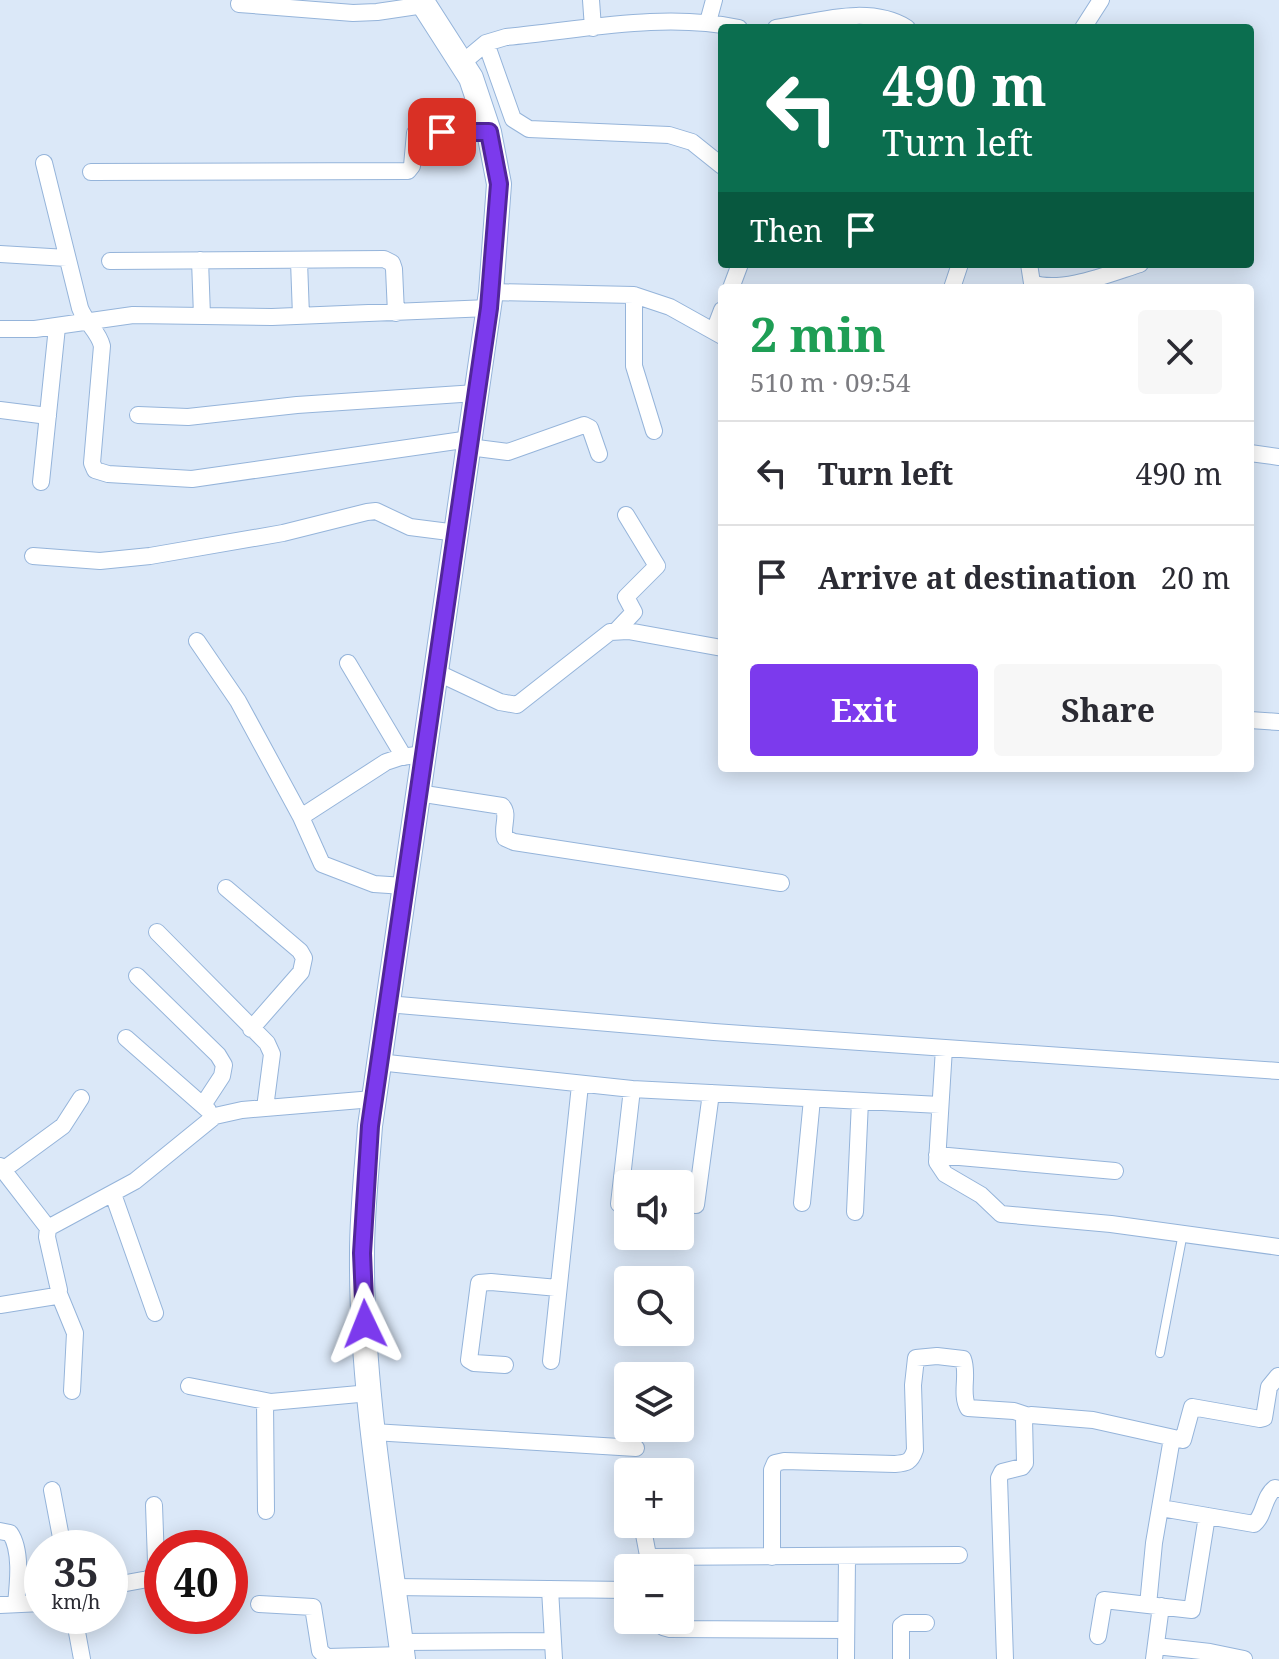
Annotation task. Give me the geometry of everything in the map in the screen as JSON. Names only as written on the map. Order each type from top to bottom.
[{"type":"street","points":[[591,0],[593,28]]},
{"type":"street","points":[[708,22],[714,0]]},
{"type":"street","points":[[1086,24],[1101,0]]},
{"type":"street","points":[[239,4],[353,13],[377,12],[422,2],[473,53],[519,126],[554,131],[669,135],[692,142],[718,163]]},
{"type":"street","points":[[807,24],[868,16],[900,24]]},
{"type":"street","points":[[473,53],[506,37],[673,21],[718,24]]},
{"type":"street","points":[[414,755],[445,676],[457,533],[478,446],[476,393],[497,296],[499,184],[489,132],[471,78],[473,53]]},
{"type":"street","points":[[91,172],[408,171],[412,166],[415,133],[489,132]]},
{"type":"street","points":[[44,163],[67,258],[89,322],[102,346],[92,463],[100,473],[192,479],[478,446],[508,452],[584,425],[590,428],[599,454]]},
{"type":"street","points":[[0,254],[67,258]]},
{"type":"street","points":[[200,260],[202,316]]},
{"type":"street","points":[[110,261],[389,260],[394,269],[396,313]]},
{"type":"street","points":[[299,261],[301,316]]},
{"type":"street","points":[[1030,268],[1032,283],[1039,284]]},
{"type":"street","points":[[1063,284],[1127,268]]},
{"type":"street","points":[[634,295],[634,366],[654,431]]},
{"type":"street","points":[[0,329],[57,327],[118,317],[396,313],[497,296],[634,295],[652,299],[718,333]]},
{"type":"street","points":[[41,482],[57,327]]},
{"type":"street","points":[[138,415],[188,417],[297,405],[476,393]]},
{"type":"street","points":[[0,410],[48,416]]},
{"type":"street","points":[[1254,454],[1279,457]]},
{"type":"street","points":[[33,556],[89,560],[150,556],[283,533],[376,511],[410,527],[457,533]]},
{"type":"street","points":[[445,676],[509,705],[517,705],[600,638],[617,630],[634,612],[627,596],[657,566],[626,515]]},
{"type":"street","points":[[617,630],[718,647]]},
{"type":"street","points":[[197,641],[238,701],[325,867],[379,885],[404,886]]},
{"type":"street","points":[[348,663],[414,755],[429,795],[404,886],[400,1005],[392,1063],[373,1099],[362,1253],[370,1393],[382,1433],[405,1587],[408,1648]]},
{"type":"street","points":[[1254,720],[1279,722]]},
{"type":"street","points":[[301,817],[386,762],[414,755]]},
{"type":"street","points":[[429,795],[502,806],[506,811],[503,833],[505,838],[514,842],[781,883]]},
{"type":"street","points":[[226,888],[300,951],[304,958],[301,972],[251,1029]]},
{"type":"street","points":[[157,932],[267,1043],[272,1054],[265,1108]]},
{"type":"street","points":[[48,1228],[135,1181],[209,1111],[222,1076],[224,1065],[218,1055],[137,976]]},
{"type":"street","points":[[400,1005],[1279,1071]]},
{"type":"street","points":[[126,1038],[209,1111],[373,1099]]},
{"type":"street","points":[[944,1048],[937,1155],[939,1168],[981,1195],[1001,1214],[1183,1233],[1279,1247]]},
{"type":"street","points":[[392,1063],[632,1089],[940,1105]]},
{"type":"street","points":[[551,1361],[580,1085]]},
{"type":"street","points":[[623,1170],[632,1089]]},
{"type":"street","points":[[696,1205],[711,1093]]},
{"type":"street","points":[[72,1391],[75,1333],[59,1294],[47,1237],[48,1228],[2,1168],[63,1126],[81,1098]]},
{"type":"street","points":[[802,1203],[812,1099]]},
{"type":"street","points":[[855,1212],[860,1101]]},
{"type":"street","points":[[937,1155],[1115,1171]]},
{"type":"street","points":[[113,1194],[155,1313]]},
{"type":"street","points":[[505,1365],[469,1360],[479,1283],[558,1288]]},
{"type":"street","points":[[0,1305],[51,1298],[59,1294]]},
{"type":"street","points":[[772,1557],[772,1470],[775,1463],[895,1464],[912,1459],[915,1450],[913,1385],[916,1358],[937,1356],[963,1359],[964,1401],[968,1408],[1093,1420],[1172,1438],[1184,1438],[1192,1407],[1264,1418],[1269,1387],[1278,1377],[1279,1369]]},
{"type":"street","points":[[189,1386],[265,1401],[301,1401],[370,1393]]},
{"type":"street","points":[[265,1401],[266,1511]]},
{"type":"street","points":[[1005,1659],[999,1478],[1002,1472],[1022,1467],[1025,1463],[1023,1421],[1026,1415]]},
{"type":"street","points":[[382,1433],[636,1448]]},
{"type":"street","points":[[1172,1438],[1161,1508],[1154,1606],[1155,1652],[1210,1652],[1244,1659]]},
{"type":"street","points":[[1161,1508],[1254,1524],[1260,1519],[1269,1494],[1275,1488],[1279,1489]]},
{"type":"street","points":[[52,1490],[60,1530]]},
{"type":"street","points":[[128,1583],[154,1575],[154,1505]]},
{"type":"street","points":[[1098,1636],[1104,1600],[1192,1610],[1207,1516]]},
{"type":"street","points":[[0,1531],[10,1533],[14,1540],[18,1579],[8,1604]]},
{"type":"street","points":[[694,1561],[959,1555]]},
{"type":"street","points":[[846,1659],[847,1557]]},
{"type":"street","points":[[405,1587],[614,1590]]},
{"type":"street","points":[[550,1589],[554,1659]]},
{"type":"street","points":[[259,1604],[313,1607],[320,1651],[327,1657],[408,1648],[553,1641]]},
{"type":"street","points":[[901,1659],[901,1626],[905,1623],[926,1623]]},
{"type":"street","points":[[694,1629],[845,1630]]},
{"type":"street","points":[[77,1634],[82,1659]]},
{"type":"lane","points":[[1160,1353],[1183,1233]]},
{"type":"route","points":[[365,1324],[362,1253],[370,1126],[489,308],[497,229],[499,184],[489,132],[442,132]]}]
